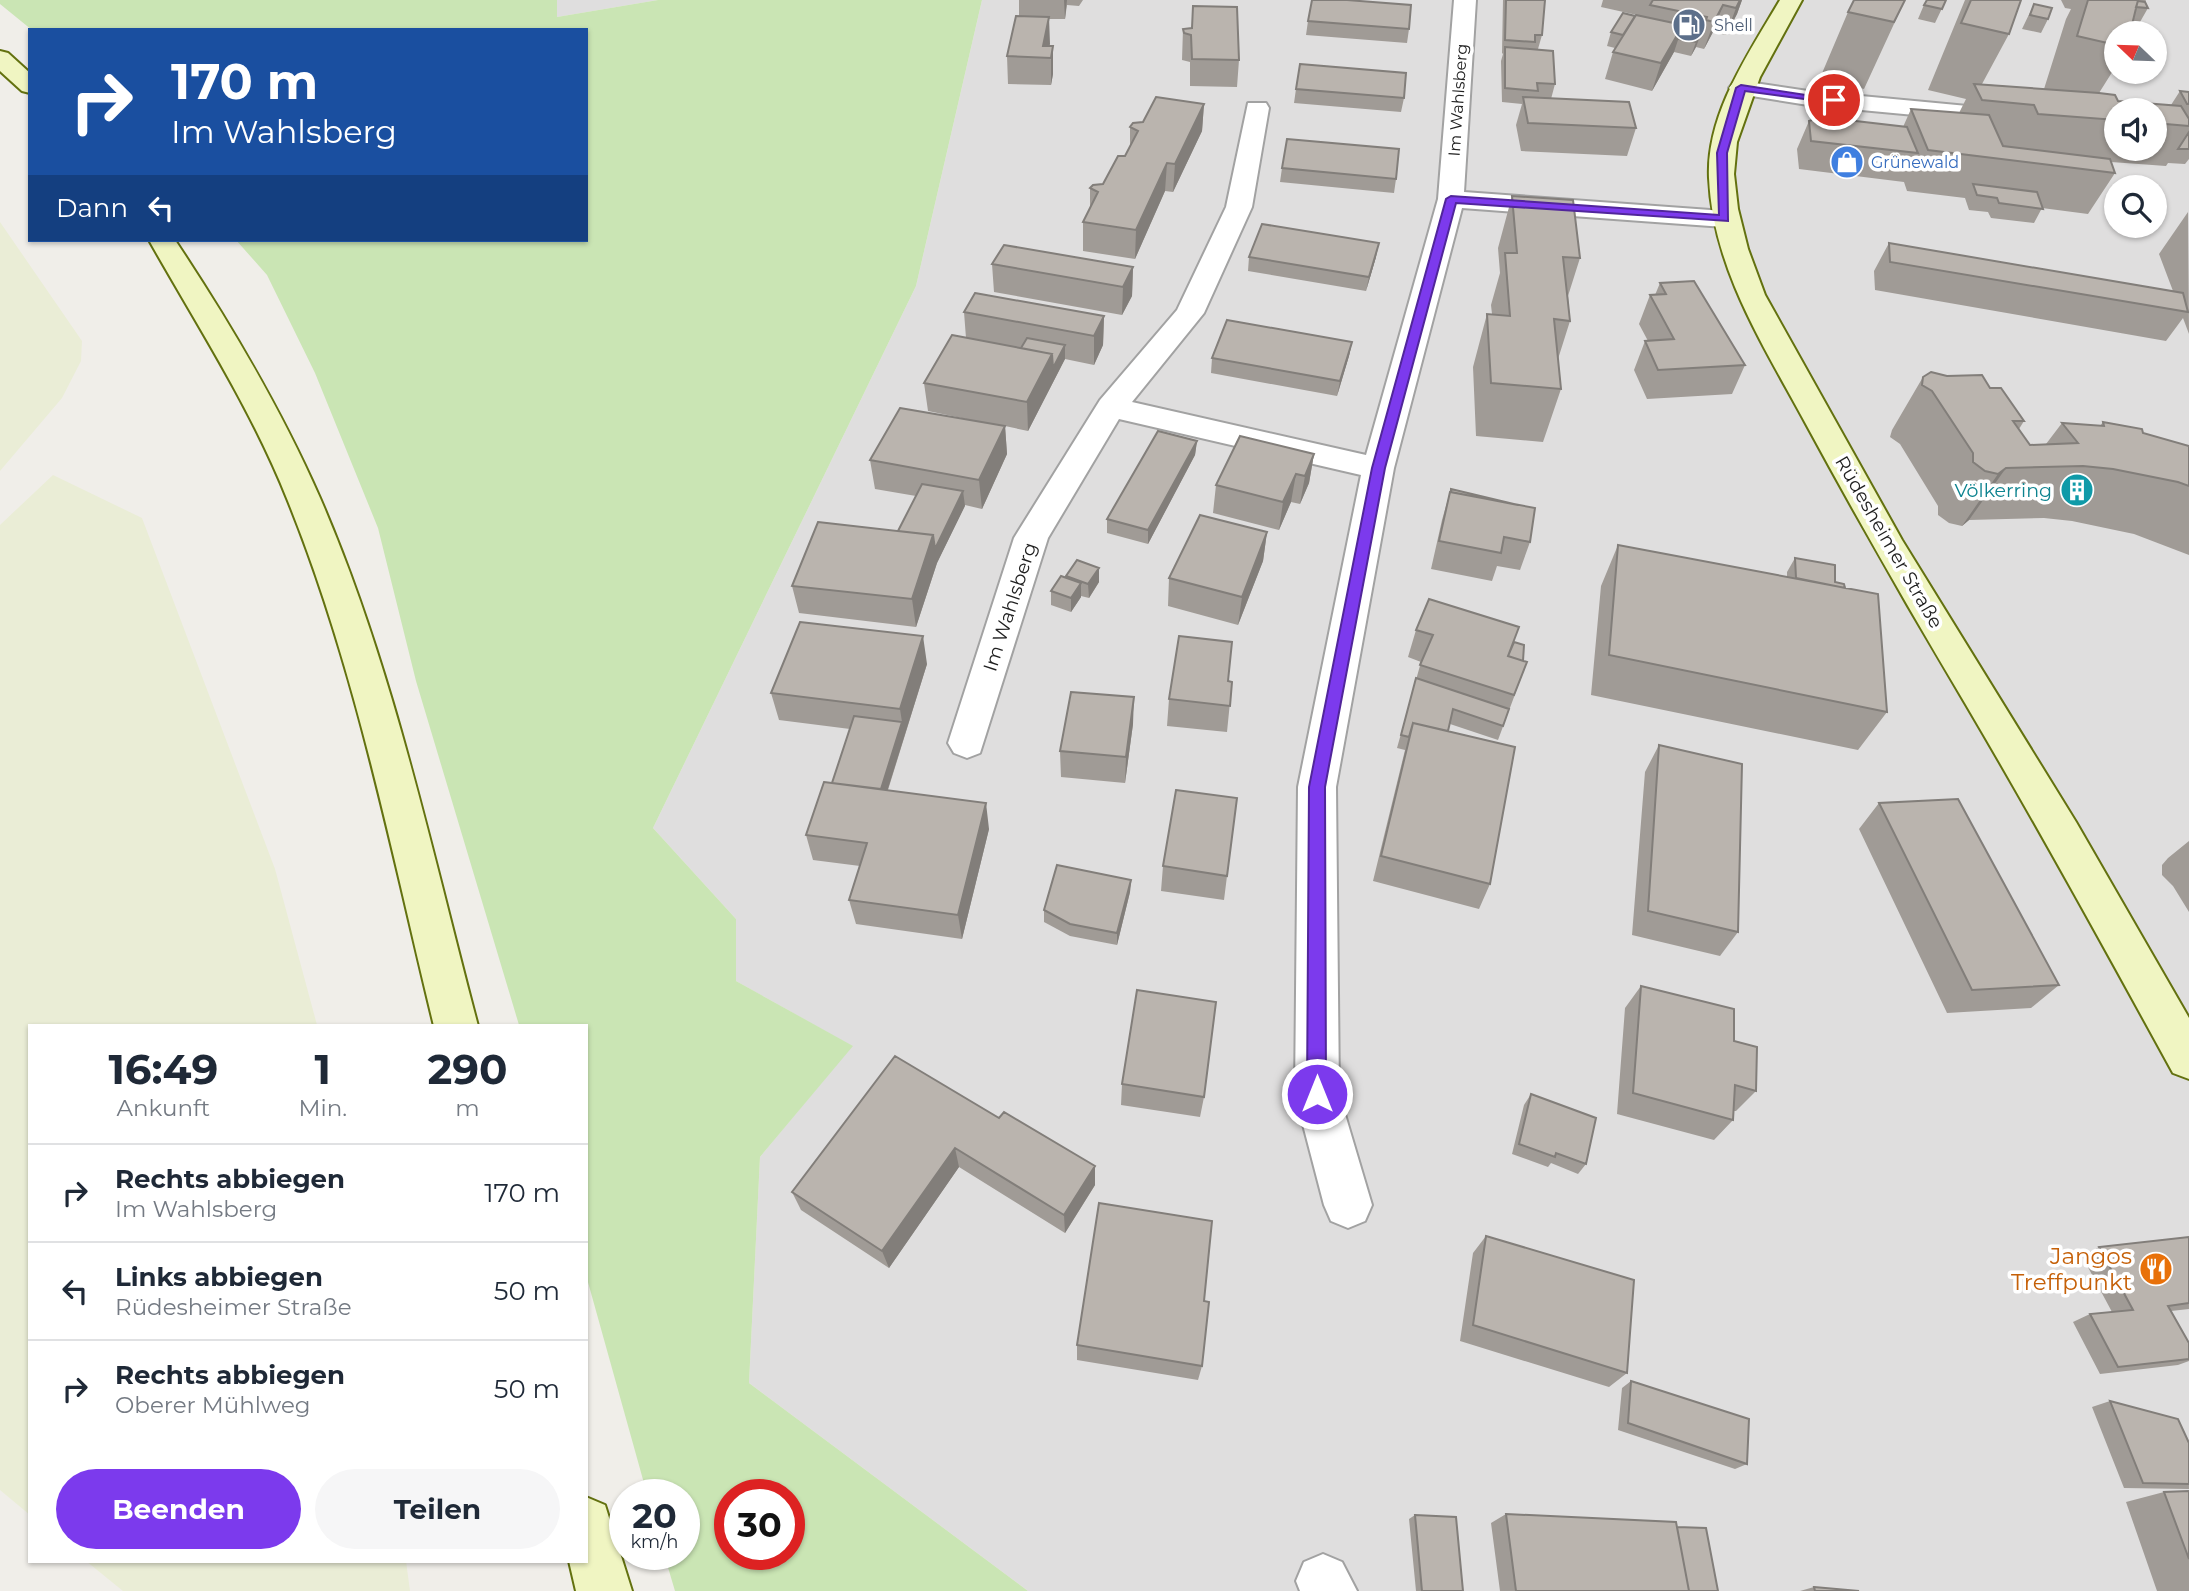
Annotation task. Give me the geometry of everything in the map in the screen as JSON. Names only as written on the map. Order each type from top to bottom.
[{"type":"street","name":"Im Wahlsberg","points":[[1348,1205],[1317,1094],[1317,787],[1378,468],[1451,199],[1465,0]]},
{"type":"street","name":"Rüdesheimer Straße","points":[[1791,0],[1741,88],[1722,153],[1724,219],[1733,252],[1751,295],[1887,543],[2062,832],[2189,1059]]},
{"type":"street","points":[[0,58],[28,84]]},
{"type":"street","points":[[1741,88],[1808,98],[2104,126]]},
{"type":"street","name":"Im Wahlsberg","points":[[967,743],[1031,538],[1111,407],[1190,313],[1239,206],[1256,108]]},
{"type":"street","points":[[1451,199],[1724,219]]},
{"type":"street","points":[[163,242],[223,333],[291,471],[320,539],[369,689],[455,1024]]},
{"type":"street","points":[[1111,407],[1378,468]]},
{"type":"street","points":[[588,1531],[604,1591]]},
{"type":"shaded area","points":[[557,0],[658,0],[557,17]]},
{"type":"shaded area","points":[[982,0],[2189,0],[2189,1591],[1028,1591],[749,1383],[760,1157],[852,1046],[736,981],[736,919],[653,828],[916,286]]},
{"type":"green space","points":[[0,0],[557,0],[557,17],[658,0],[982,0],[916,286],[653,828],[736,919],[736,981],[853,1046],[760,1157],[749,1383],[1028,1591],[675,1591],[669,1570],[700,1570],[700,1479],[643,1479],[588,1282],[588,1024],[519,1024],[416,681],[378,528],[315,373],[267,275],[238,242],[588,242],[588,28],[30,28],[0,4]]},
{"type":"green space","points":[[0,222],[82,341],[81,361],[62,398],[0,471]]},
{"type":"green space","points":[[53,475],[142,518],[275,869],[317,1024],[28,1024],[28,1513],[0,1490],[0,525]]},
{"type":"green space","points":[[88,1563],[406,1563],[410,1591],[123,1591]]},
{"type":"building","points":[[1312,0],[1411,5],[1409,29],[1308,21]]},
{"type":"building","points":[[1506,0],[1545,0],[1542,35],[1535,35],[1535,42],[1505,40]]},
{"type":"building","points":[[1653,0],[1740,0],[1736,8],[1723,5],[1714,22],[1706,20],[1707,17],[1650,5]]},
{"type":"building","points":[[1854,0],[1905,0],[1894,22],[1848,12]]},
{"type":"building","points":[[1927,0],[1946,0],[1942,9],[1924,5]]},
{"type":"building","points":[[1971,0],[2021,0],[2009,34],[1961,23]]},
{"type":"building","points":[[2088,0],[2138,0],[2133,21],[2104,21],[2104,42],[2077,36]]},
{"type":"building","points":[[2138,1],[2145,2],[2148,8],[2136,7]]},
{"type":"building","points":[[2034,4],[2052,8],[2048,19],[2030,15]]},
{"type":"building","points":[[1193,6],[1237,7],[1239,60],[1192,59],[1191,35],[1184,33],[1183,29],[1192,28]]},
{"type":"building","points":[[1623,13],[1635,16],[1623,35],[1611,32]]},
{"type":"building","points":[[1636,15],[1683,25],[1661,63],[1613,52]]},
{"type":"building","points":[[1016,16],[1049,17],[1043,46],[1053,46],[1051,58],[1007,56]]},
{"type":"building","points":[[1683,26],[1702,30],[1696,42],[1678,39]]},
{"type":"building","points":[[1505,47],[1553,51],[1555,84],[1537,83],[1538,91],[1505,88]]},
{"type":"building","points":[[1300,64],[1406,73],[1404,98],[1296,89]]},
{"type":"building","points":[[1974,84],[2099,93],[2115,95],[2116,98],[2104,98],[2104,119],[2038,114],[2034,105],[1982,100]]},
{"type":"building","points":[[2180,91],[2189,92],[2189,104],[2187,104]]},
{"type":"building","points":[[1156,97],[1204,104],[1175,164],[1167,163],[1136,230],[1083,222],[1098,192],[1090,188],[1103,184],[1118,156],[1125,156],[1138,131],[1130,127],[1133,123],[1143,122]]},
{"type":"building","points":[[1523,97],[1629,102],[1636,128],[1528,123]]},
{"type":"building","points":[[2167,105],[2181,106],[2189,119],[2189,126],[2167,124]]},
{"type":"building","points":[[1911,109],[1989,115],[2003,146],[2104,158],[2104,161],[2111,161],[2115,173],[1928,150]]},
{"type":"building","points":[[1821,117],[1907,127],[1918,153],[1811,141],[1809,121]]},
{"type":"building","points":[[2189,132],[2189,149],[2178,149]]},
{"type":"building","points":[[1287,139],[1399,149],[1396,179],[1282,168]]},
{"type":"building","points":[[1973,184],[2037,192],[2043,209],[1999,203],[1997,198],[1977,195]]},
{"type":"building","points":[[1512,196],[1573,200],[1580,258],[1563,257],[1570,321],[1554,319],[1561,389],[1491,383],[1487,314],[1510,316],[1505,253],[1517,253]]},
{"type":"building","points":[[1262,224],[1379,243],[1369,277],[1249,257]]},
{"type":"building","points":[[1889,243],[2183,293],[2188,312],[1890,262]]},
{"type":"building","points":[[1004,245],[1133,267],[1123,287],[992,264]]},
{"type":"building","points":[[1694,281],[1745,365],[1658,370],[1645,341],[1674,339],[1650,295],[1666,294],[1660,283]]},
{"type":"building","points":[[975,293],[1104,316],[1094,336],[964,312]]},
{"type":"building","points":[[1227,320],[1352,342],[1340,381],[1212,358]]},
{"type":"building","points":[[952,335],[1052,354],[1027,402],[924,383]]},
{"type":"building","points":[[1027,338],[1065,345],[1053,368],[1052,354],[1021,348]]},
{"type":"building","points":[[1931,372],[1947,376],[1982,375],[1990,388],[2001,388],[2024,421],[2013,421],[2030,445],[2078,443],[2062,423],[2104,426],[2103,422],[2142,429],[2143,433],[2189,446],[2189,486],[2113,469],[2083,466],[2006,468],[1998,474],[1985,471],[1973,462],[1973,453],[1932,391],[1922,385],[1923,377]]},
{"type":"building","points":[[900,408],[1005,426],[979,480],[870,460]]},
{"type":"building","points":[[1158,431],[1197,441],[1148,530],[1107,519]]},
{"type":"building","points":[[1240,436],[1314,454],[1305,476],[1296,474],[1283,502],[1216,485]]},
{"type":"building","points":[[922,484],[963,491],[935,549],[933,535],[898,531]]},
{"type":"building","points":[[1451,489],[1518,505],[1451,492]]},
{"type":"building","points":[[1450,492],[1535,508],[1530,542],[1504,537],[1501,553],[1439,541]]},
{"type":"building","points":[[1200,515],[1267,532],[1242,597],[1169,578]]},
{"type":"building","points":[[818,522],[933,535],[912,599],[792,586]]},
{"type":"building","points":[[1618,545],[1878,594],[1887,712],[1609,655]]},
{"type":"building","points":[[1795,558],[1835,565],[1835,582],[1844,584],[1845,588],[1796,578]]},
{"type":"building","points":[[1077,560],[1099,568],[1088,584],[1066,576]]},
{"type":"building","points":[[1061,576],[1081,583],[1071,598],[1051,591]]},
{"type":"building","points":[[1429,599],[1519,627],[1508,656],[1527,662],[1514,695],[1420,665],[1433,635],[1416,630]]},
{"type":"building","points":[[800,622],[923,636],[900,709],[771,693]]},
{"type":"building","points":[[1179,636],[1232,642],[1228,681],[1232,682],[1230,706],[1169,699]]},
{"type":"building","points":[[1514,642],[1524,645],[1523,661],[1508,656]]},
{"type":"building","points":[[1416,678],[1509,709],[1503,726],[1453,709],[1448,731],[1413,723],[1409,737],[1401,735]]},
{"type":"building","points":[[1071,692],[1134,697],[1126,757],[1060,751]]},
{"type":"building","points":[[854,716],[902,722],[881,789],[832,783]]},
{"type":"building","points":[[1413,723],[1515,747],[1490,884],[1381,856]]},
{"type":"building","points":[[1659,745],[1742,764],[1738,932],[1648,911]]},
{"type":"building","points":[[824,782],[986,803],[958,915],[849,900],[867,843],[806,835]]},
{"type":"building","points":[[1176,790],[1237,798],[1227,876],[1163,866]]},
{"type":"building","points":[[1958,799],[2059,985],[1972,990],[1879,803]]},
{"type":"building","points":[[1057,865],[1131,880],[1117,933],[1070,924],[1044,910]]},
{"type":"building","points":[[1641,986],[1734,1009],[1734,1041],[1757,1047],[1756,1091],[1735,1085],[1733,1120],[1633,1093]]},
{"type":"building","points":[[1137,990],[1216,1002],[1204,1097],[1122,1084]]},
{"type":"building","points":[[895,1056],[999,1118],[1004,1112],[1095,1166],[1064,1215],[955,1148],[882,1251],[792,1192]]},
{"type":"building","points":[[1531,1094],[1596,1118],[1586,1164],[1556,1153],[1555,1157],[1519,1144]]},
{"type":"building","points":[[1099,1203],[1212,1221],[1204,1301],[1209,1302],[1202,1366],[1077,1345]]},
{"type":"building","points":[[1486,1236],[1634,1280],[1627,1373],[1473,1325]]},
{"type":"building","points":[[2189,1237],[2189,1303],[2168,1306],[2189,1343],[2189,1359],[2118,1367],[2090,1314],[2133,1310],[2099,1247]]},
{"type":"building","points":[[1631,1381],[1749,1419],[1747,1464],[1628,1423]]},
{"type":"building","points":[[2110,1401],[2178,1419],[2189,1443],[2189,1484],[2143,1483]]},
{"type":"building","points":[[2189,1491],[2189,1559],[2164,1492]]},
{"type":"building","points":[[1506,1514],[1676,1522],[1689,1591],[1516,1591]]},
{"type":"building","points":[[1415,1515],[1456,1517],[1463,1591],[1422,1591]]},
{"type":"building","points":[[1677,1527],[1706,1528],[1718,1591],[1689,1591]]},
{"type":"building","points":[[1814,1587],[1859,1591],[1815,1591]]},
{"type":"place","name":"Shell","points":[[1689,25]]},
{"type":"place","name":"Grünewald","points":[[1847,162]]},
{"type":"place","name":"Völkerring","points":[[2077,490]]},
{"type":"place","name":"Jangos Treffpunkt","points":[[2156,1269]]},
{"type":"route","points":[[1317,1094],[1317,787],[1378,468],[1451,199],[1724,219],[1722,153],[1728,124],[1741,88],[1834,100]]}]
